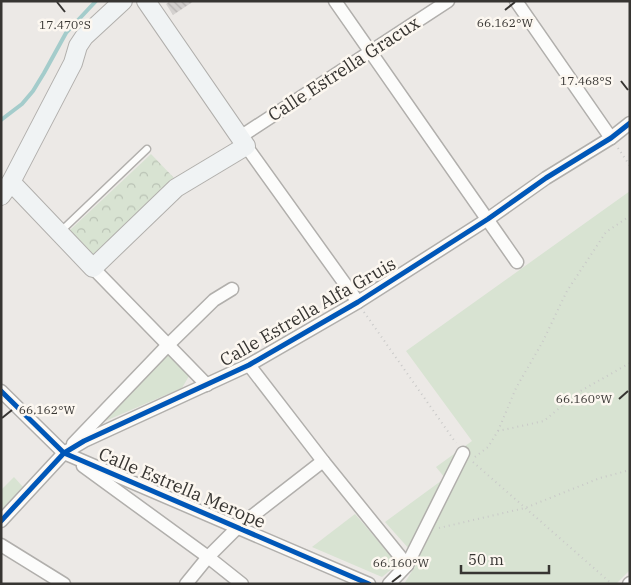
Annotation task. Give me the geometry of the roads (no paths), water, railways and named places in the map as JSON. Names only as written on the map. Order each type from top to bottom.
[{"type":"street","points":[[123,1],[84,37],[78,46],[73,63],[6,189],[59,232],[207,385]]},
{"type":"street","points":[[146,1],[243,142],[358,302]]},
{"type":"street","points":[[335,1],[517,262]]},
{"type":"street","name":"Calle Estrella Gracux","points":[[93,268],[176,188],[371,52],[448,1]]},
{"type":"street","points":[[516,1],[611,138]]},
{"type":"street","name":"Calle Estrella Alfa Gruis","points":[[1,521],[64,453],[249,365],[358,302],[488,219],[546,178],[611,138],[630,122]]},
{"type":"street","points":[[232,289],[214,300],[168,344],[64,453],[208,557],[242,584]]},
{"type":"street","points":[[249,365],[323,461],[408,565]]},
{"type":"street","name":"Calle Estrella Merope","points":[[1,391],[64,453],[369,584]]},
{"type":"street","points":[[389,584],[408,565],[463,454]]},
{"type":"street","points":[[186,584],[208,557],[238,527],[323,461]]},
{"type":"street","points":[[1,545],[64,584]]},
{"type":"lane","points":[[59,232],[147,149]]},
{"type":"waterway","points":[[1,120],[22,104],[33,91],[66,33],[96,1]]}]
